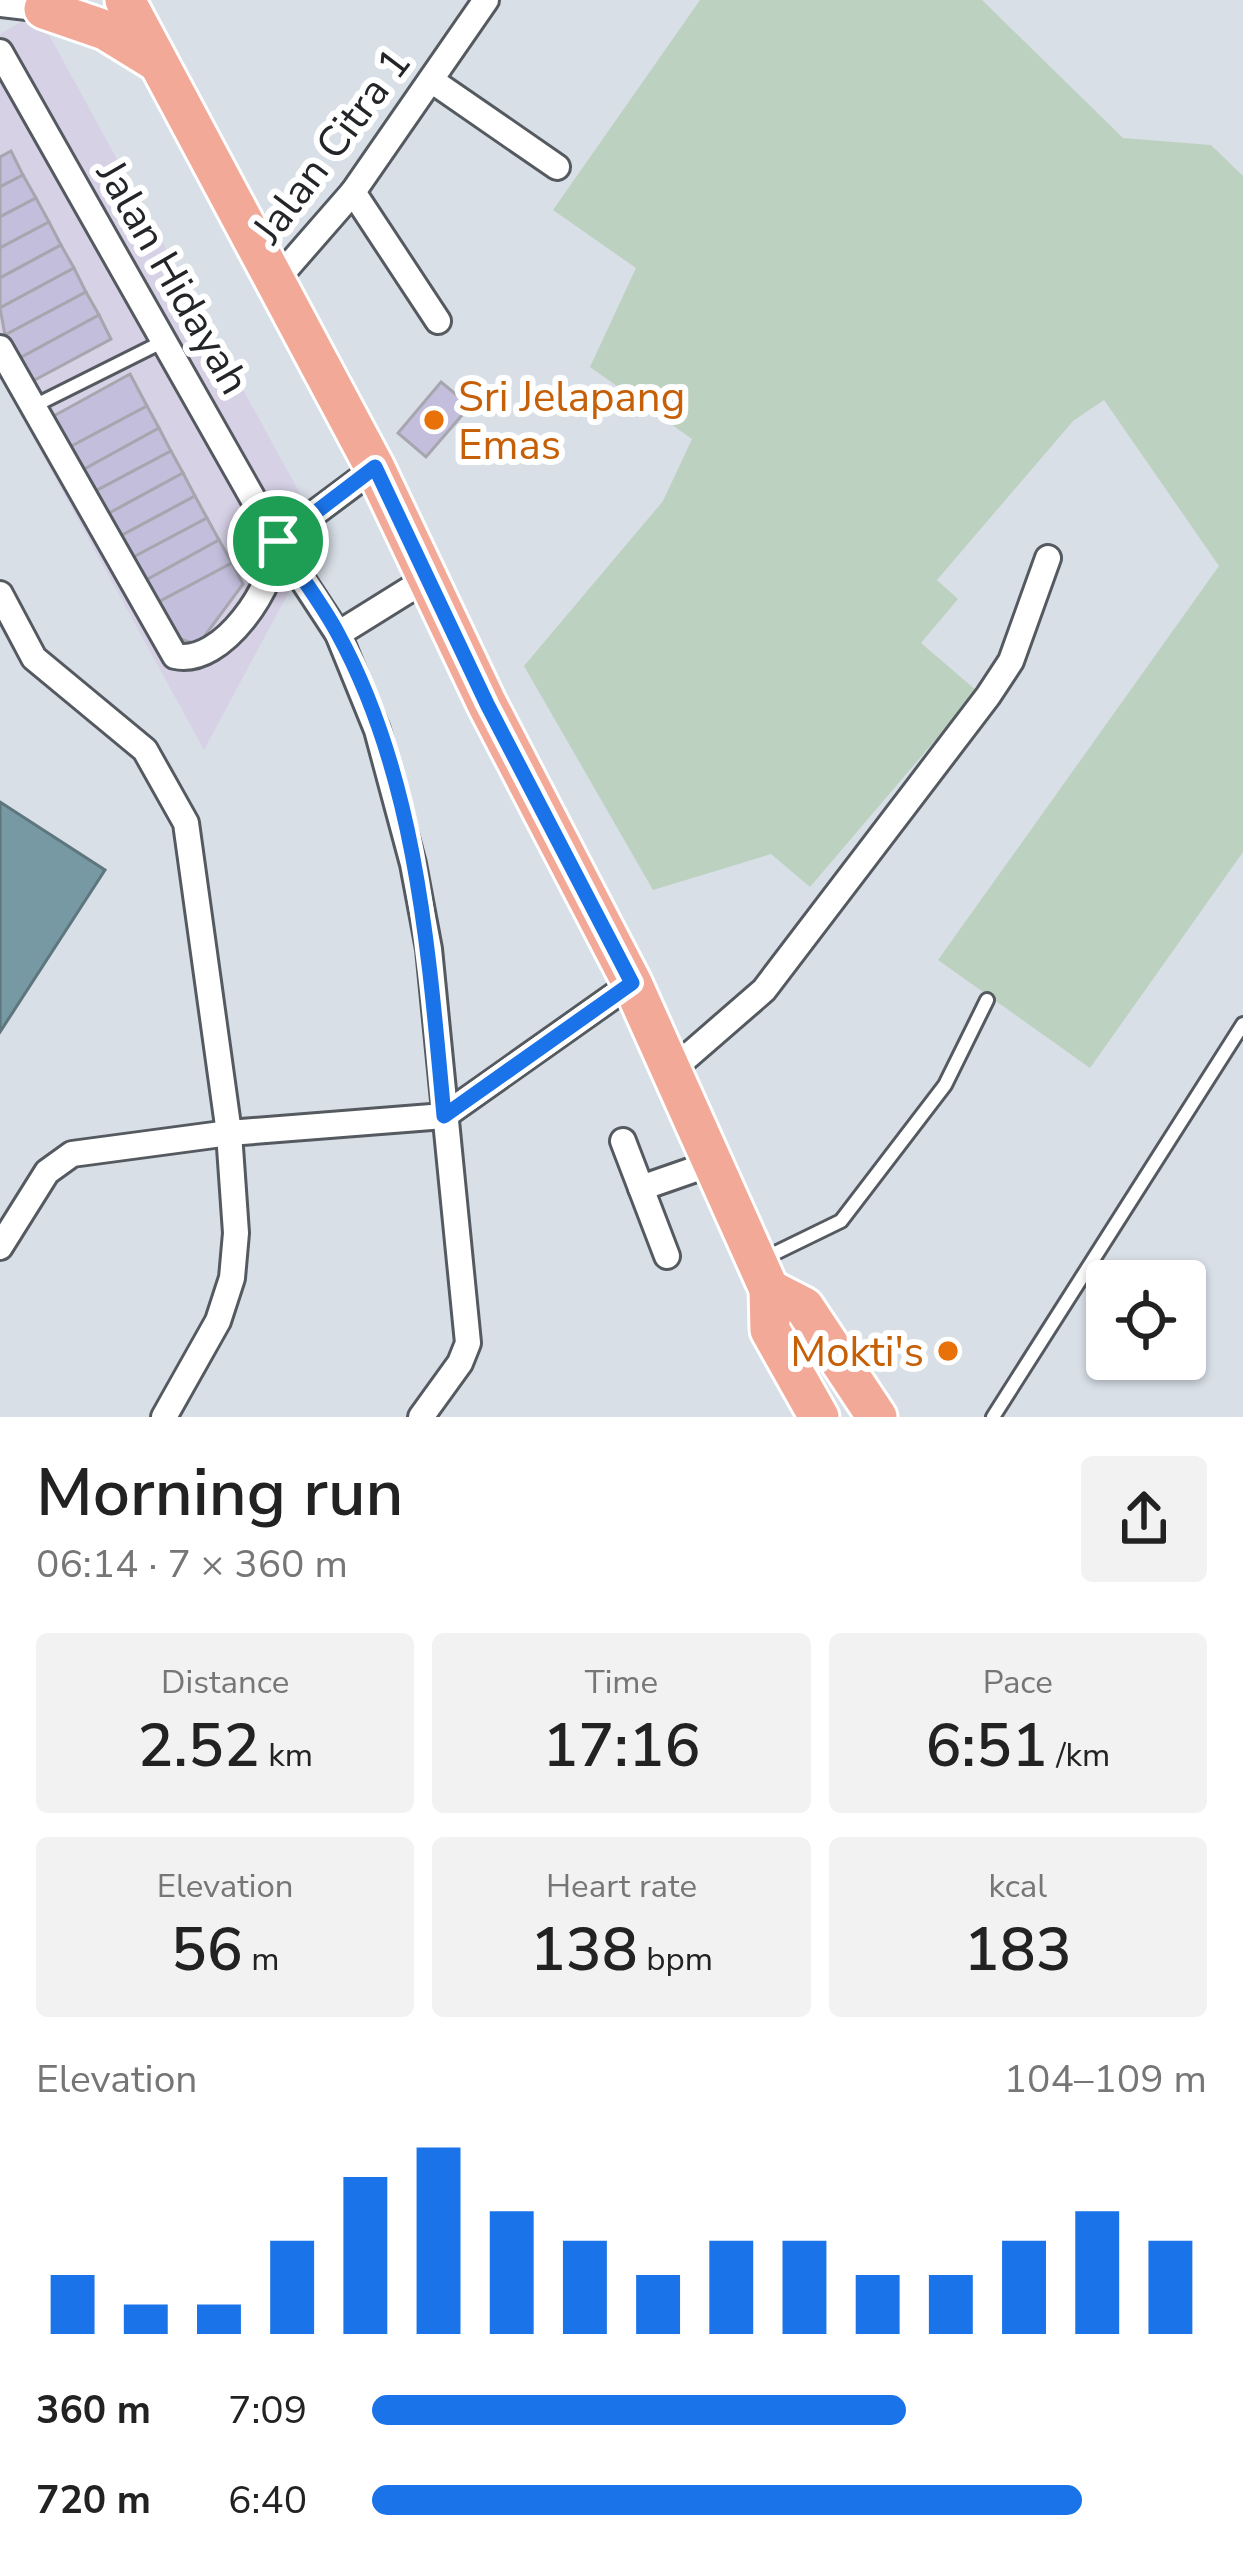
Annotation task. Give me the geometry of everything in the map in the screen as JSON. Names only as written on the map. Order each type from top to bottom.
[{"type":"main road","points":[[124,0],[278,278],[632,983],[763,1276],[770,1330],[819,1417]]},
{"type":"main road","points":[[53,5],[162,65]]},
{"type":"main road","points":[[763,1276],[804,1307],[878,1417]]},
{"type":"street","name":"Jalan Citra 1","points":[[278,278],[353,192],[486,0]]},
{"type":"street","points":[[2,3],[53,5]]},
{"type":"street","name":"Jalan Hidayah","points":[[0,52],[278,541],[338,634],[382,745],[413,863],[429,949],[468,1343],[421,1417]]},
{"type":"street","points":[[430,80],[557,167]]},
{"type":"street","points":[[353,192],[438,322]]},
{"type":"street","points":[[0,348],[175,656],[192,660],[209,652],[256,602],[274,572],[278,541],[375,467]]},
{"type":"street","points":[[672,1070],[764,990],[988,696],[1011,661],[1048,558]]},
{"type":"street","points":[[338,634],[428,578]]},
{"type":"street","points":[[0,595],[34,658],[145,750],[187,823],[229,1133],[236,1233],[232,1278],[204,1350],[164,1417]]},
{"type":"street","points":[[0,1247],[47,1172],[72,1154],[229,1133],[444,1116],[632,983]]},
{"type":"street","points":[[622,1141],[667,1256]]},
{"type":"street","points":[[640,1188],[713,1163]]},
{"type":"lane","points":[[33,407],[166,339]]},
{"type":"lane","points":[[763,1276],[841,1221],[945,1085],[987,1000]]},
{"type":"lane","points":[[993,1417],[1243,1024]]},
{"type":"shaded area","points":[[37,13],[321,532],[204,750],[0,377],[0,34]]},
{"type":"green space","points":[[700,0],[982,0],[1123,138],[1211,145],[1243,176],[1243,852],[1090,1068],[938,960],[1219,566],[1104,400],[1073,421],[937,580],[958,599],[921,643],[977,691],[810,887],[771,854],[653,890],[524,666],[663,501],[692,439],[590,367],[636,268],[553,210]]},
{"type":"water","points":[[0,802],[105,870],[0,1032]]},
{"type":"building","points":[[11,151],[23,175],[0,187],[0,157]]},
{"type":"building","points":[[23,175],[36,198],[0,217],[0,187]]},
{"type":"building","points":[[36,198],[49,222],[0,248],[0,217]]},
{"type":"building","points":[[49,222],[61,245],[0,278],[0,248]]},
{"type":"building","points":[[61,245],[74,268],[0,308],[0,278]]},
{"type":"building","points":[[74,268],[86,292],[5,335],[0,308]]},
{"type":"building","points":[[86,292],[99,315],[18,359],[5,335]]},
{"type":"building","points":[[99,315],[111,339],[31,382],[18,359]]},
{"type":"building","points":[[130,374],[147,406],[66,449],[50,418]]},
{"type":"building","name":"Sri Jelapang Emas","points":[[441,382],[470,406],[426,457],[398,433]]},
{"type":"building","points":[[147,406],[159,428],[79,472],[66,449]]},
{"type":"building","points":[[159,428],[171,451],[90,494],[79,472]]},
{"type":"building","points":[[171,451],[183,473],[102,517],[90,494]]},
{"type":"building","points":[[183,473],[195,496],[115,539],[102,517]]},
{"type":"building","points":[[195,496],[207,518],[126,561],[115,539]]},
{"type":"building","points":[[207,518],[219,540],[139,584],[126,561]]},
{"type":"building","points":[[219,540],[232,563],[151,606],[139,584]]},
{"type":"building","points":[[232,563],[243,584],[198,645],[175,637],[151,606]]},
{"type":"place","name":"Sri Jelapang Emas","points":[[434,420]]},
{"type":"place","name":"Mokti's","points":[[948,1351]]},
{"type":"route","points":[[375,467],[487,704],[632,983],[444,1116],[429,949],[387,760],[338,634],[278,541],[375,467]]}]
